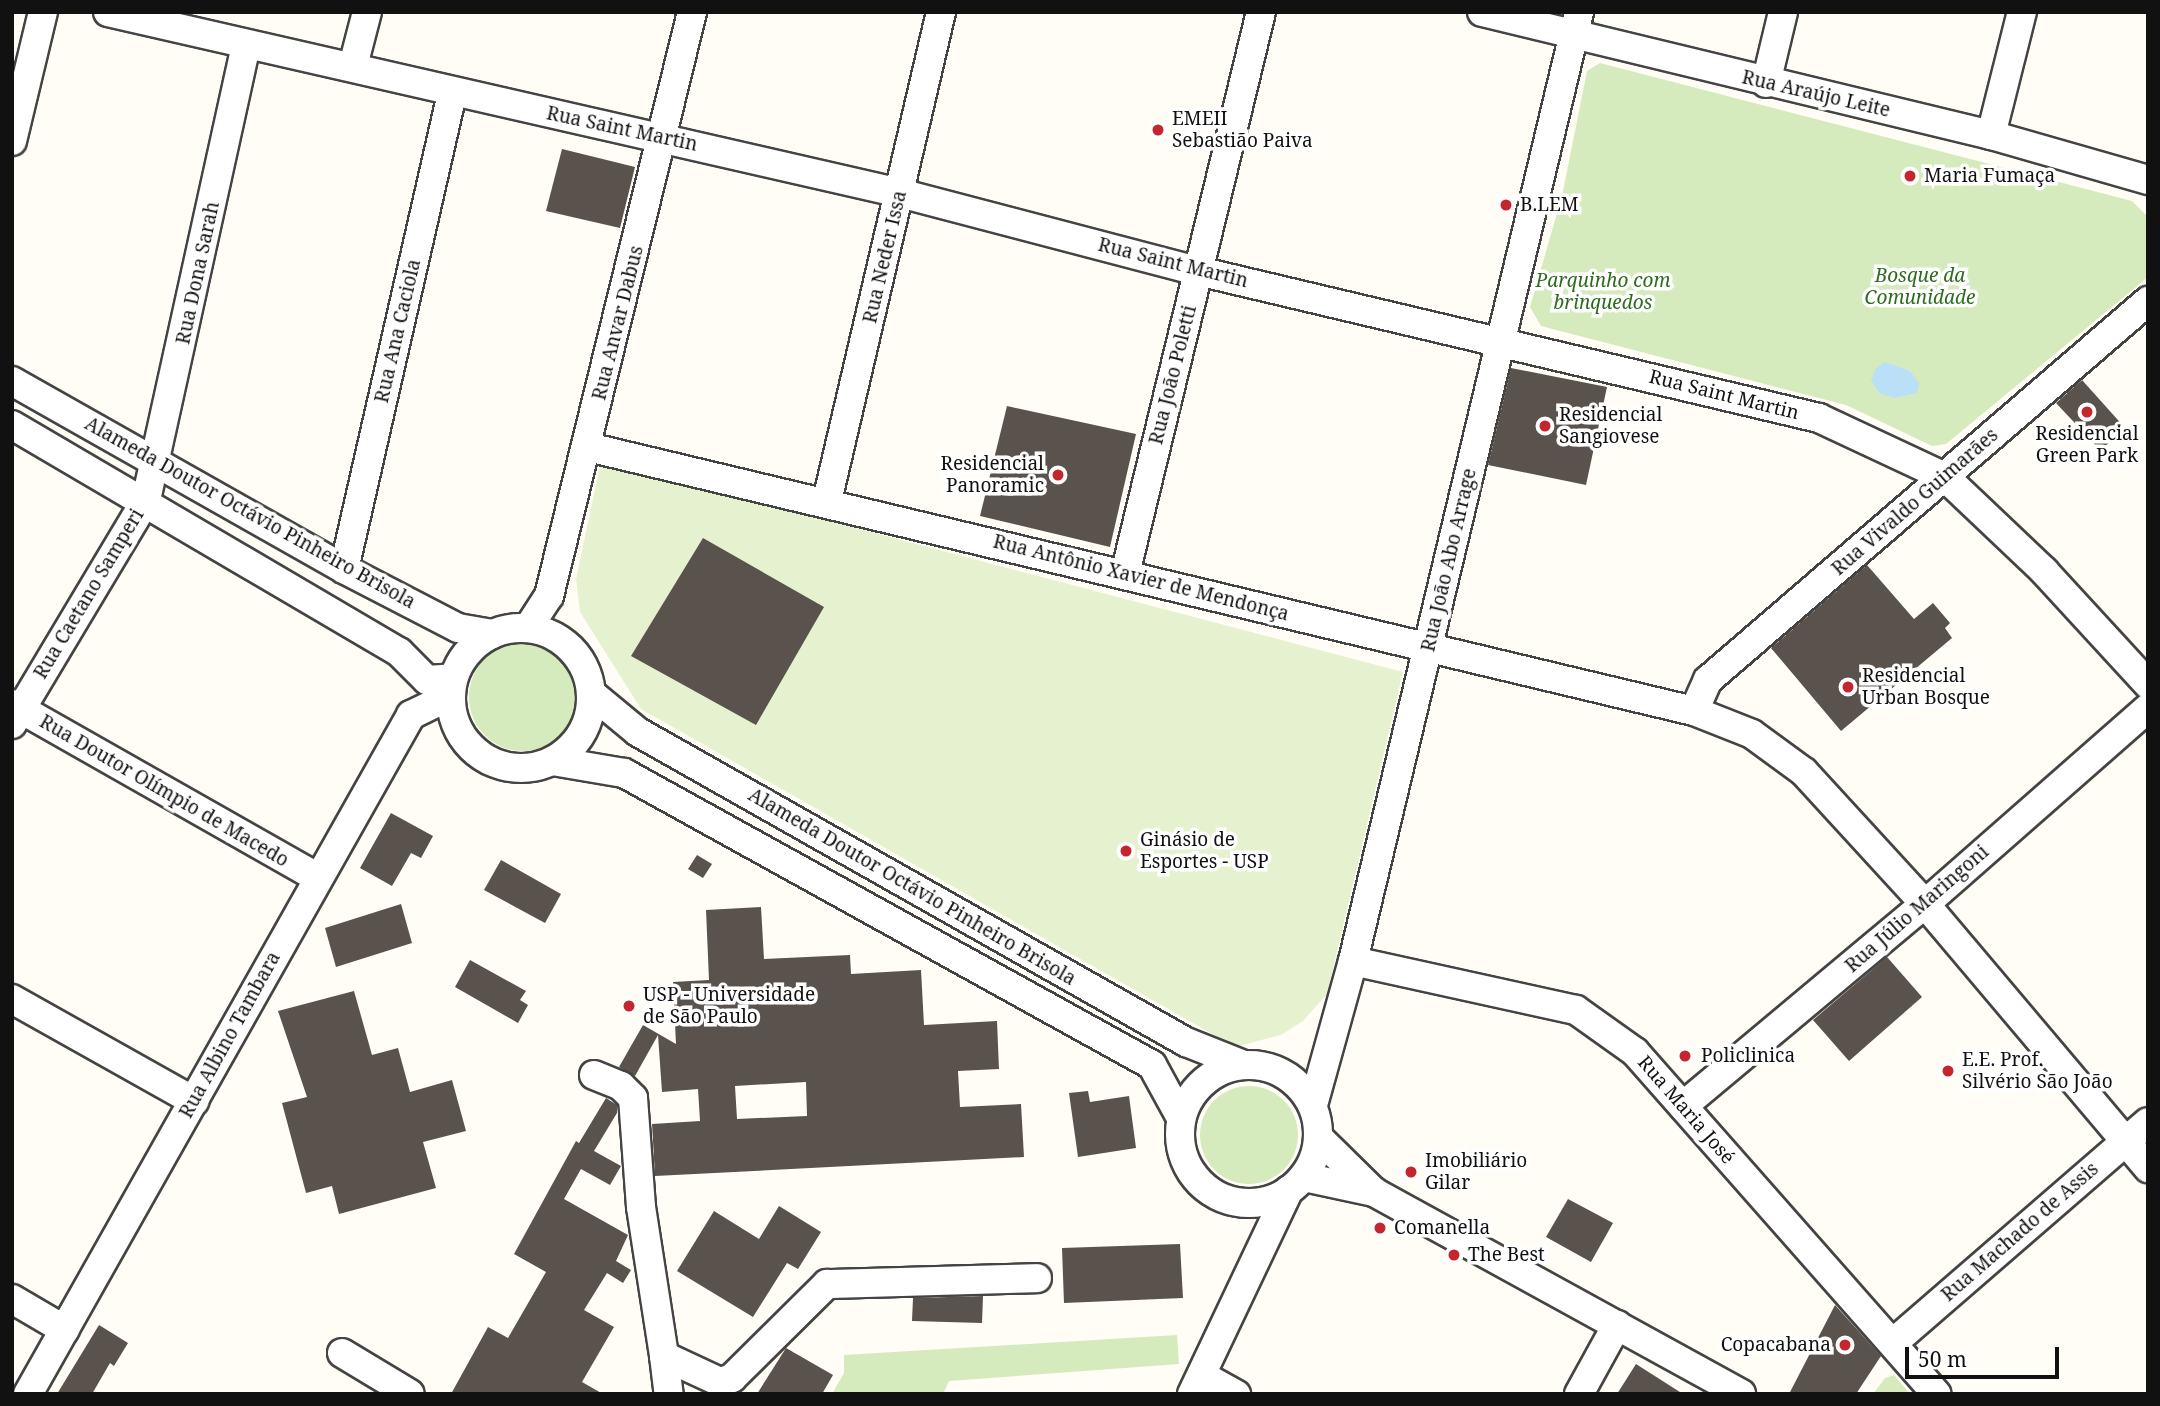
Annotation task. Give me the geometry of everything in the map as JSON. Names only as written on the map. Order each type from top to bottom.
[{"type":"street","points":[[12,141],[43,12]]},
{"type":"street","name":"Rua Saint Martin","points":[[108,12],[246,46],[353,66],[452,93],[663,137],[900,193],[1198,271],[1502,340],[1819,418],[1944,477],[2044,571],[2148,684]]},
{"type":"street","points":[[353,66],[367,12]]},
{"type":"street","name":"Rua Anvar Dabus","points":[[528,628],[549,596],[588,447],[692,12]]},
{"type":"street","name":"Rua Neder Issa","points":[[827,501],[941,12]]},
{"type":"street","name":"Rua João Poletti","points":[[1125,574],[1261,12]]},
{"type":"street","name":"Rua Araújo Leite","points":[[1482,12],[1576,24],[1766,83],[1991,135],[2148,180]]},
{"type":"street","points":[[1766,83],[1783,12]]},
{"type":"street","points":[[1991,135],[2022,12]]},
{"type":"street","name":"Rua João Abo Arrage","points":[[1313,1105],[1353,961],[1576,24]]},
{"type":"street","name":"Rua Dona Sarah","points":[[146,500],[158,460],[246,46]]},
{"type":"street","name":"Rua Ana Caciola","points":[[344,569],[452,93]]},
{"type":"street","name":"Rua Vivaldo Guimarães","points":[[1694,711],[1708,680],[2148,301]]},
{"type":"street","name":"Alameda Doutor Octávio Pinheiro Brisola","points":[[12,381],[158,460],[344,569],[458,628],[492,634],[528,628]]},
{"type":"street","name":"Alameda Doutor Octávio Pinheiro Brisola","points":[[12,425],[146,500],[398,652],[427,680],[452,687],[454,720],[465,741],[483,758],[506,767],[530,768],[554,761],[624,773],[1152,1065],[1181,1118],[1180,1143],[1186,1165],[1211,1191],[1244,1203],[1268,1201],[1296,1184]]},
{"type":"street","name":"Rua Antônio Xavier de Mendonça","points":[[588,447],[827,501],[1694,711],[1752,734],[1804,772],[1925,904],[2148,1168]]},
{"type":"street","name":"Rua Caetano Samperi","points":[[15,712],[146,500]]},
{"type":"street","points":[[528,628],[570,646],[587,672],[592,694],[585,730],[554,761]]},
{"type":"street","points":[[452,687],[461,660],[492,634]]},
{"type":"street","name":"Rua Albino Tambara","points":[[28,1394],[317,877],[411,715],[452,687]]},
{"type":"street","name":"Alameda Doutor Octávio Pinheiro Brisola","points":[[592,694],[638,732],[1186,1042],[1241,1064],[1284,1073],[1301,1087],[1313,1105],[1319,1138]]},
{"type":"street","name":"Rua Júlio Maringoni","points":[[1683,1106],[1925,904],[2148,708]]},
{"type":"street","name":"Rua Doutor Olímpio de Macedo","points":[[15,712],[317,877]]},
{"type":"street","name":"Rua Maria José","points":[[1353,961],[1576,1010],[1635,1052],[1936,1394]]},
{"type":"street","points":[[12,999],[194,1101]]},
{"type":"street","points":[[1181,1118],[1203,1082],[1241,1064]]},
{"type":"street","points":[[594,1074],[621,1086],[633,1098],[641,1208],[669,1394]]},
{"type":"street","name":"Rua Machado de Assis","points":[[1893,1343],[2148,1122]]},
{"type":"street","points":[[1236,1394],[1198,1385],[1319,1138],[1374,1192],[1741,1394]]},
{"type":"street","points":[[1296,1184],[1374,1192]]},
{"type":"street","points":[[664,1356],[720,1382],[732,1378],[827,1284],[1037,1278]]},
{"type":"street","points":[[12,1299],[65,1329]]},
{"type":"street","points":[[1579,1394],[1617,1325]]},
{"type":"street","points":[[342,1353],[410,1394]]},
{"type":"green space","name":"Bosque da Comunidade","points":[[1600,63],[2132,201],[2148,217],[2148,277],[1946,444],[1932,446],[1846,405],[1541,326],[1530,307],[1562,196],[1587,71]]},
{"type":"green space","name":"Ginásio de Esportes - USP","points":[[601,461],[1403,672],[1327,994],[1303,1021],[1281,1035],[1235,1047],[641,709],[580,612],[576,579]]},
{"type":"green space","points":[[523,643],[544,647],[561,659],[573,676],[577,697],[573,718],[561,735],[544,747],[523,751],[502,747],[485,735],[473,718],[469,697],[473,676],[485,659],[502,647]]},
{"type":"green space","points":[[1249,1086],[1268,1090],[1284,1100],[1294,1116],[1298,1135],[1294,1154],[1284,1170],[1268,1180],[1249,1184],[1230,1180],[1214,1170],[1204,1154],[1200,1135],[1204,1116],[1214,1100],[1230,1090]]},
{"type":"green space","points":[[1177,1335],[1179,1364],[949,1381],[943,1394],[832,1394],[844,1373],[844,1355]]},
{"type":"green space","points":[[1894,1375],[1910,1394],[1873,1394],[1885,1378]]},
{"type":"water","points":[[1885,362],[1910,371],[1919,383],[1917,393],[1894,398],[1879,393],[1871,380],[1876,368]]},
{"type":"building","points":[[562,149],[635,167],[620,228],[546,211]]},
{"type":"building","name":"Residencial Sangiovese","points":[[1511,368],[1607,387],[1586,485],[1488,465]]},
{"type":"building","name":"Residencial Green Park","points":[[2082,380],[2126,429],[2100,450],[2056,403]]},
{"type":"building","name":"Residencial Panoramic","points":[[1007,406],[1136,434],[1110,547],[980,516]]},
{"type":"building","points":[[703,538],[824,607],[756,725],[631,656]]},
{"type":"building","name":"Residencial Urban Bosque","points":[[1867,565],[1914,619],[1933,603],[1950,623],[1945,628],[1952,638],[1841,731],[1771,648]]},
{"type":"building","points":[[391,813],[433,836],[421,858],[411,853],[392,886],[360,868]]},
{"type":"building","points":[[697,855],[712,864],[703,878],[688,869]]},
{"type":"building","points":[[501,860],[561,894],[545,923],[484,890]]},
{"type":"building","points":[[401,904],[412,943],[336,967],[325,928]]},
{"type":"building","points":[[761,907],[764,959],[850,955],[851,974],[921,970],[924,1025],[997,1021],[999,1069],[958,1071],[960,1107],[1021,1104],[1024,1157],[655,1176],[652,1124],[700,1121],[698,1089],[662,1092],[658,1035],[635,1076],[619,1067],[643,1025],[676,1044],[673,982],[709,980],[706,910]],"holes":[[[806,1082],[807,1116],[737,1119],[735,1086]]]},
{"type":"building","points":[[1887,957],[1922,997],[1849,1061],[1813,1020]]},
{"type":"building","points":[[470,960],[526,991],[520,1000],[528,1005],[518,1023],[455,987]]},
{"type":"building","points":[[354,991],[372,1055],[398,1048],[410,1092],[452,1080],[466,1131],[423,1142],[436,1188],[339,1214],[332,1186],[306,1193],[282,1103],[307,1097],[278,1011]]},
{"type":"building","points":[[1088,1091],[1090,1102],[1129,1096],[1136,1148],[1078,1157],[1069,1093]]},
{"type":"building","points":[[606,1098],[617,1105],[617,1113],[594,1151],[621,1166],[610,1185],[581,1169],[564,1199],[628,1235],[616,1261],[631,1270],[623,1283],[607,1273],[584,1310],[614,1327],[582,1382],[603,1394],[451,1394],[488,1327],[508,1338],[546,1272],[514,1254],[576,1141],[579,1143]]},
{"type":"building","points":[[1568,1199],[1613,1223],[1591,1262],[1546,1237]]},
{"type":"building","points":[[779,1206],[821,1232],[798,1269],[787,1263],[753,1317],[677,1271],[714,1211],[759,1239]]},
{"type":"building","points":[[1180,1244],[1183,1298],[1064,1303],[1062,1248]]},
{"type":"building","points":[[983,1296],[982,1323],[912,1321],[913,1298]]},
{"type":"building","name":"Copacabana","points":[[1835,1305],[1881,1356],[1856,1394],[1789,1394]]},
{"type":"building","points":[[99,1325],[128,1343],[114,1366],[110,1363],[92,1394],[57,1394]]},
{"type":"building","points":[[786,1348],[833,1375],[822,1394],[757,1394]]},
{"type":"building","points":[[1636,1364],[1683,1394],[1617,1394]]},
{"type":"place","name":"EMEII Sebastião Paiva","points":[[1158,130]]},
{"type":"place","name":"Maria Fumaça","points":[[1910,176]]},
{"type":"place","name":"B.LEM","points":[[1506,205]]},
{"type":"place","name":"Residencial Green Park","points":[[2087,412]]},
{"type":"place","name":"Residencial Sangiovese","points":[[1545,426]]},
{"type":"place","name":"Residencial Panoramic","points":[[1058,475]]},
{"type":"place","name":"Residencial Urban Bosque","points":[[1848,687]]},
{"type":"place","name":"Ginásio de Esportes - USP","points":[[1126,851]]},
{"type":"place","name":"USP - Universidade de São Paulo","points":[[629,1006]]},
{"type":"place","name":"Policlinica","points":[[1685,1056]]},
{"type":"place","name":"E.E. Prof. Silvério São João","points":[[1948,1071]]},
{"type":"place","name":"Imobiliário Gilar","points":[[1411,1172]]},
{"type":"place","name":"Comanella","points":[[1380,1228]]},
{"type":"place","name":"The Best","points":[[1454,1255]]},
{"type":"place","name":"Copacabana","points":[[1845,1345]]},
{"type":"park label","name":"Parquinho com brinquedos","points":[[1603,292]]}]
